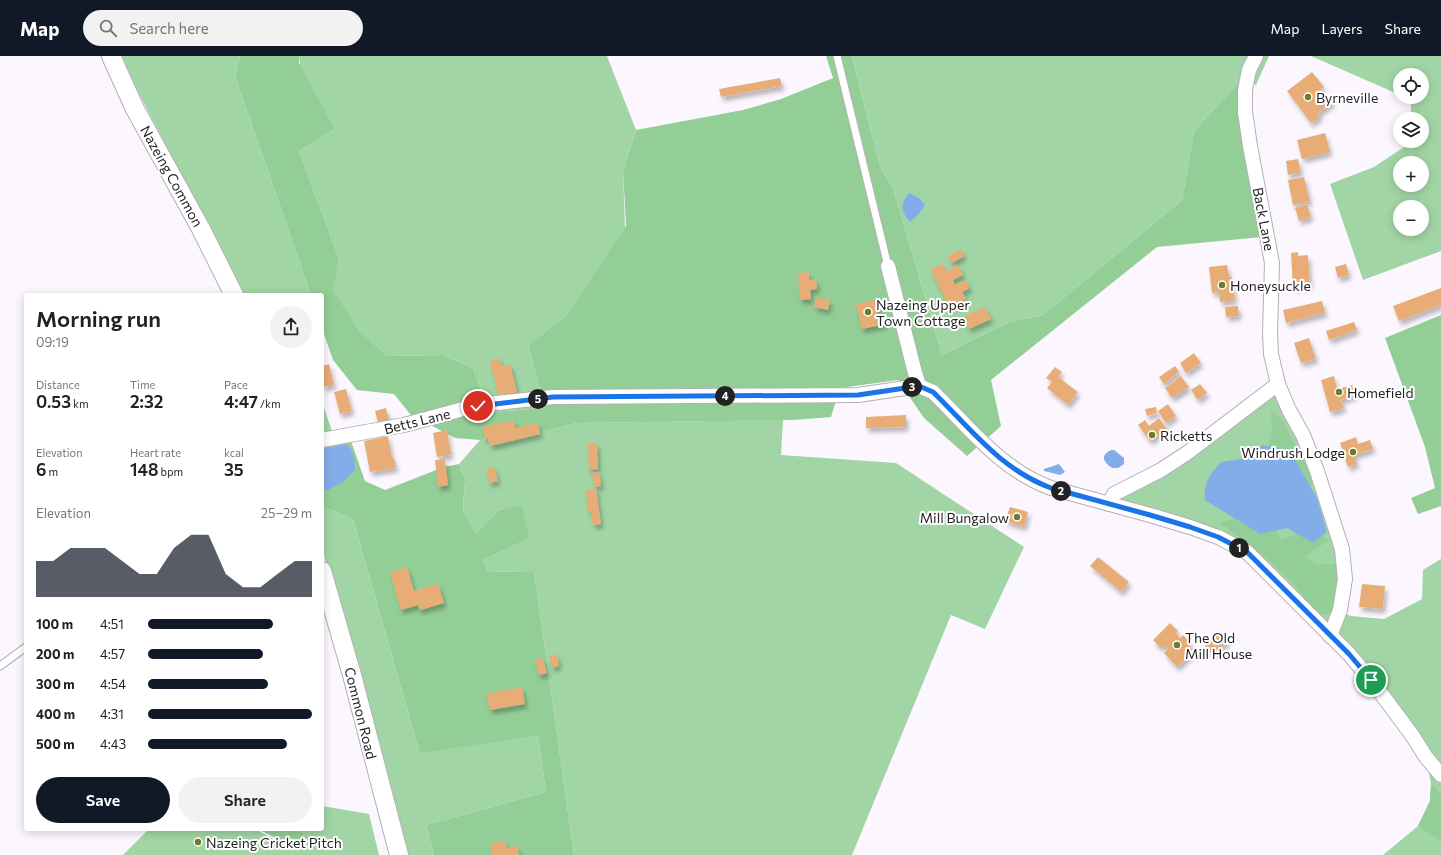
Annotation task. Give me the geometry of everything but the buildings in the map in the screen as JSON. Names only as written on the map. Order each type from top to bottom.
[{"type":"street","name":"Nazeing Common","points":[[111,56],[135,109],[201,229],[225,274],[233,293]]},
{"type":"street","name":"Back Lane","points":[[1256,56],[1250,70],[1245,90],[1245,112],[1272,263],[1270,333],[1271,354],[1278,384],[1289,410],[1303,435],[1317,471],[1342,549],[1345,579],[1340,610],[1330,636]]},
{"type":"street","points":[[888,266],[919,386],[933,392],[994,454],[1023,476],[1051,488],[1190,527],[1218,537],[1247,552],[1349,654],[1371,680],[1412,735],[1426,757],[1441,775]]},
{"type":"street","points":[[1109,504],[1114,494],[1160,470],[1187,453],[1278,384]]},
{"type":"street","name":"Betts Lane","points":[[324,440],[404,425],[478,406],[553,397],[858,395],[919,386]]},
{"type":"street","name":"Common Road","points":[[324,578],[352,675],[399,855]]},
{"type":"lane","points":[[838,56],[888,266]]},
{"type":"lane","points":[[0,666],[24,648]]},
{"type":"green space","points":[[122,56],[240,56],[235,76],[310,293],[242,293],[135,86]]},
{"type":"green space","points":[[240,56],[300,56],[299,63],[335,129],[299,151],[339,259],[333,291],[359,330],[387,356],[443,355],[473,368],[489,412],[545,408],[528,345],[567,315],[626,226],[623,171],[636,130],[743,110],[781,99],[833,78],[826,56],[852,56],[880,166],[893,188],[942,355],[1009,322],[1043,315],[1182,200],[1194,131],[1241,80],[1262,237],[1157,247],[991,380],[1001,426],[967,456],[924,418],[898,380],[840,388],[831,417],[794,420],[577,423],[523,436],[480,440],[455,438],[410,414],[394,394],[357,390],[333,360],[324,334],[324,293],[310,293],[235,76]]},
{"type":"green space","points":[[300,56],[607,56],[636,130],[623,171],[625,229],[567,315],[528,345],[545,408],[489,412],[473,368],[443,355],[387,356],[359,330],[332,291],[339,259],[299,151],[335,129],[300,68]]},
{"type":"green space","points":[[852,56],[1269,56],[1256,85],[1241,80],[1194,131],[1182,200],[1043,315],[1009,322],[942,355],[893,188],[880,166]]},
{"type":"green space","points":[[1311,56],[1441,56],[1441,251],[1363,280],[1330,184],[1374,167],[1402,148],[1429,148],[1429,112],[1411,112],[1411,104],[1429,104],[1429,68],[1393,68],[1393,92]]},
{"type":"green space","points":[[1441,315],[1441,506],[1418,514],[1411,498],[1435,488],[1425,447],[1385,338]]},
{"type":"green space","points":[[1281,375],[1310,439],[1339,527],[1340,611],[1351,616],[1384,619],[1422,599],[1423,570],[1441,559],[1441,855],[1383,855],[1418,826],[1430,801],[1431,784],[1426,757],[1394,710],[1247,552],[1096,499],[1146,473],[1193,443]]},
{"type":"green space","points":[[324,408],[332,431],[324,433]]},
{"type":"green space","points":[[1271,410],[1283,421],[1300,454],[1314,474],[1310,489],[1267,452],[1272,430]]},
{"type":"green space","points":[[783,420],[781,455],[896,463],[1024,547],[985,629],[951,615],[852,855],[574,855],[534,571],[488,572],[483,560],[528,538],[522,507],[499,510],[476,535],[463,510],[465,480],[459,464],[480,440],[523,436],[577,423]]},
{"type":"green space","points":[[351,441],[365,481],[385,490],[444,467],[459,464],[465,480],[463,510],[476,534],[499,510],[522,506],[529,538],[483,560],[488,572],[534,571],[574,855],[434,855],[426,825],[546,792],[538,735],[420,754],[353,519],[324,507],[324,447]]},
{"type":"green space","points":[[324,507],[353,519],[420,754],[538,734],[546,792],[426,825],[434,855],[405,855],[324,555]]},
{"type":"green space","points":[[1237,517],[1273,523],[1280,540],[1314,528],[1328,541],[1304,557],[1316,564],[1335,564],[1344,567],[1331,613],[1318,616],[1294,584],[1258,551],[1220,523]]},
{"type":"green space","points":[[1431,784],[1441,794],[1441,841],[1418,826],[1430,801]]},
{"type":"green space","points":[[324,806],[369,814],[379,855],[123,855],[147,831],[259,831],[275,840],[293,847],[305,844],[302,831],[324,831]]},
{"type":"green space","points":[[262,831],[302,831],[305,844],[293,847]]},
{"type":"water","points":[[909,193],[919,198],[925,205],[917,216],[910,222],[904,214],[902,208]]},
{"type":"water","points":[[346,444],[351,449],[354,459],[355,470],[344,481],[328,490],[324,489],[324,449]]},
{"type":"water","points":[[1263,445],[1290,451],[1317,498],[1327,532],[1313,543],[1287,528],[1260,534],[1205,500],[1206,483],[1221,462],[1241,459]]},
{"type":"water","points":[[1111,450],[1114,450],[1124,458],[1124,464],[1118,468],[1112,468],[1104,459],[1105,454]]},
{"type":"water","points":[[1059,464],[1065,472],[1060,475],[1044,471],[1044,469]]},
{"type":"place","name":"Byrneville","points":[[1308,97]]},
{"type":"place","name":"Honeysuckle","points":[[1222,285]]},
{"type":"place","name":"Nazeing Upper Town Cottage","points":[[868,312]]},
{"type":"place","name":"Homefield","points":[[1339,392]]},
{"type":"place","name":"Ricketts","points":[[1152,435]]},
{"type":"place","name":"Windrush Lodge","points":[[1353,452]]},
{"type":"place","name":"Mill Bungalow","points":[[1017,517]]},
{"type":"place","name":"The Old Mill House","points":[[1177,645]]},
{"type":"place","name":"Nazeing Cricket Pitch","points":[[198,842]]},
{"type":"route","points":[[478,406],[553,397],[858,395],[919,386],[933,392],[1004,463],[1036,483],[1190,527],[1218,537],[1247,552],[1349,654],[1371,680]]}]
